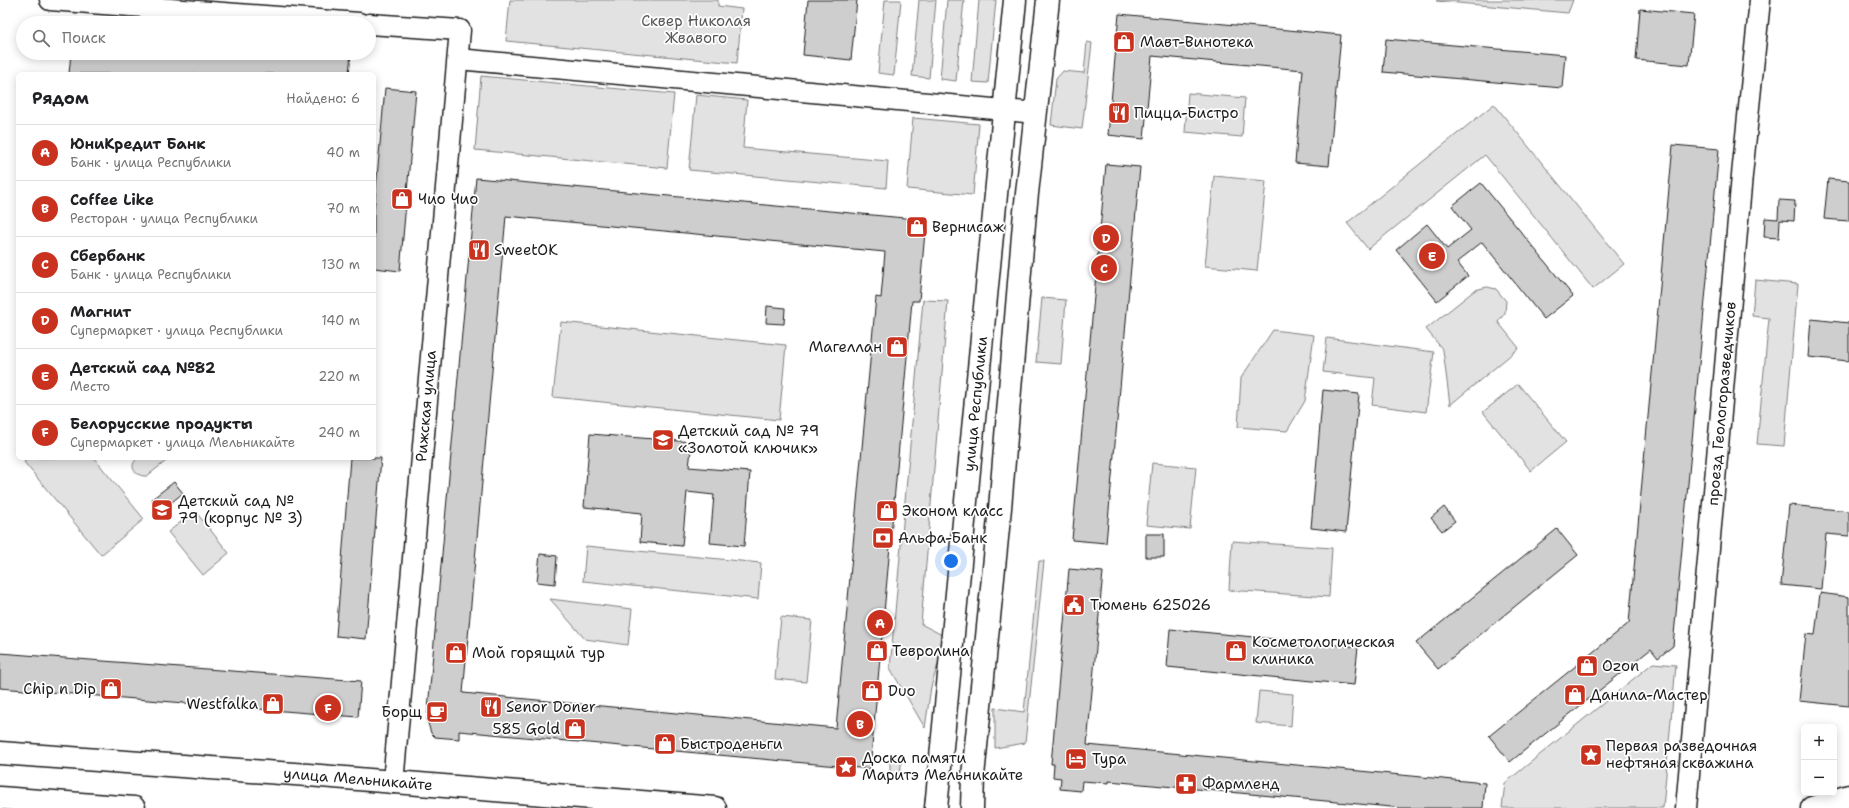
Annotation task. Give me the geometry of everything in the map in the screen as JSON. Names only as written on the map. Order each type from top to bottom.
[{"type":"main road","name":"улица Республики","points":[[936,808],[1015,0]]},
{"type":"main road","points":[[972,808],[973,776],[1001,501],[1025,212],[1048,0]]},
{"type":"main road","name":"улица Мельникайте","points":[[0,753],[393,782],[715,808]]},
{"type":"main road","points":[[1812,808],[1849,796]]},
{"type":"main road","points":[[0,798],[134,808]]},
{"type":"street","points":[[50,0],[265,16]]},
{"type":"street","name":"проезд Геологоразведчиков","points":[[1686,808],[1742,175],[1760,0]]},
{"type":"street","name":"Рижская улица","points":[[376,24],[460,30],[393,782]]},
{"type":"street","points":[[458,59],[1036,113]]},
{"type":"green space","name":"Сквер Николая Жвавого","points":[[510,0],[718,0],[718,6],[742,9],[737,63],[506,41]]},
{"type":"green space","points":[[885,0],[901,0],[894,75],[878,73]]},
{"type":"green space","points":[[919,0],[936,0],[929,78],[912,76]]},
{"type":"green space","points":[[947,0],[964,0],[956,81],[940,79]]},
{"type":"green space","points":[[979,0],[996,0],[988,83],[972,82]]},
{"type":"green space","points":[[1573,0],[1568,13],[1436,1]]},
{"type":"green space","points":[[1087,42],[1092,43],[1082,129],[1051,125],[1056,79],[1063,71],[1084,73]]},
{"type":"green space","points":[[481,76],[674,94],[667,168],[475,150]]},
{"type":"green space","points":[[1188,93],[1245,98],[1242,137],[1185,132]]},
{"type":"green space","points":[[696,95],[747,100],[743,148],[888,161],[886,188],[689,170]]},
{"type":"green space","points":[[1494,104],[1624,264],[1593,289],[1485,155],[1368,249],[1347,223]]},
{"type":"green space","points":[[913,118],[979,124],[973,195],[907,189]]},
{"type":"green space","points":[[1214,176],[1266,181],[1257,271],[1205,266]]},
{"type":"green space","points":[[1755,280],[1798,284],[1784,446],[1757,444],[1769,318],[1752,316]]},
{"type":"green space","points":[[1487,287],[1496,289],[1506,301],[1505,313],[1498,322],[1519,348],[1450,405],[1443,350],[1426,329],[1475,290]]},
{"type":"green space","points":[[1042,298],[1066,300],[1061,364],[1036,362]]},
{"type":"green space","points":[[923,300],[948,301],[921,624],[942,635],[939,661],[931,687],[925,728],[890,668]]},
{"type":"green space","points":[[561,322],[786,345],[779,420],[553,397]]},
{"type":"green space","points":[[1273,330],[1314,335],[1305,401],[1287,431],[1238,427],[1241,378]]},
{"type":"green space","points":[[1327,338],[1434,352],[1426,412],[1372,405],[1375,378],[1323,372]]},
{"type":"green space","points":[[1518,384],[1566,442],[1531,471],[1483,412]]},
{"type":"green space","points":[[26,460],[96,460],[144,519],[101,555],[24,462]]},
{"type":"green space","points":[[167,460],[147,476],[136,473],[133,467],[135,461]]},
{"type":"green space","points":[[1152,463],[1196,467],[1190,529],[1146,525]]},
{"type":"green space","points":[[195,511],[229,553],[203,575],[168,532]]},
{"type":"green space","points":[[1232,541],[1332,548],[1329,597],[1229,590]]},
{"type":"green space","points":[[586,546],[761,563],[758,599],[583,581]]},
{"type":"green space","points":[[1039,561],[1044,561],[1025,743],[995,748],[995,708],[1024,712]]},
{"type":"green space","points":[[550,599],[632,609],[628,645],[585,639]]},
{"type":"green space","points":[[781,617],[812,620],[806,682],[775,679]]},
{"type":"green space","points":[[1653,663],[1676,665],[1663,808],[1502,808],[1505,783]]},
{"type":"green space","points":[[1259,691],[1293,694],[1291,726],[1256,723]]},
{"type":"green space","points":[[899,754],[902,755],[900,776],[890,775],[890,762]]},
{"type":"building","points":[[808,0],[857,0],[851,60],[803,55]]},
{"type":"building","points":[[1640,9],[1694,14],[1689,65],[1636,60]]},
{"type":"building","points":[[1119,14],[1341,35],[1329,166],[1295,163],[1303,70],[1152,56],[1144,139],[1108,135]]},
{"type":"building","points":[[1386,39],[1565,55],[1562,88],[1383,72]]},
{"type":"building","points":[[70,60],[350,60],[349,72],[69,72]]},
{"type":"building","points":[[385,88],[416,91],[400,271],[376,268],[376,189]]},
{"type":"building","points":[[1673,145],[1719,149],[1673,646],[1658,658],[1651,649],[1510,762],[1489,736],[1629,623]]},
{"type":"building","points":[[1106,164],[1140,167],[1106,543],[1072,540]]},
{"type":"building","points":[[476,178],[926,220],[919,301],[912,301],[870,769],[459,731],[459,739],[435,737],[431,733],[427,720]],"holes":[[[506,216],[885,252],[881,298],[876,297],[836,728],[463,693]]]},
{"type":"building","points":[[1828,179],[1849,181],[1849,221],[1824,219]]},
{"type":"building","points":[[1481,183],[1573,296],[1544,319],[1482,242],[1457,262],[1468,276],[1437,301],[1396,250],[1427,224],[1447,249],[1471,230],[1452,206]]},
{"type":"building","points":[[1779,200],[1795,201],[1794,221],[1780,220],[1779,238],[1764,237],[1765,218],[1778,219]]},
{"type":"building","points":[[767,306],[785,308],[784,324],[766,323]]},
{"type":"building","points":[[1811,319],[1849,323],[1849,361],[1808,357]]},
{"type":"building","points":[[1323,390],[1359,394],[1346,532],[1311,528]]},
{"type":"building","points":[[590,434],[692,442],[689,467],[750,472],[744,546],[710,543],[714,495],[687,492],[682,546],[640,542],[642,513],[584,507]]},
{"type":"building","points":[[376,458],[381,458],[366,639],[336,636],[350,460],[376,460]]},
{"type":"building","points":[[174,482],[183,493],[161,511],[152,499]]},
{"type":"building","points":[[1789,505],[1849,511],[1849,536],[1826,534],[1821,589],[1781,585]]},
{"type":"building","points":[[1444,507],[1455,521],[1442,531],[1431,518]]},
{"type":"building","points":[[1557,529],[1578,555],[1438,669],[1416,643]]},
{"type":"building","points":[[1146,534],[1164,534],[1164,557],[1146,557]]},
{"type":"building","points":[[540,554],[557,556],[555,584],[537,582]]},
{"type":"building","points":[[1069,569],[1103,572],[1087,745],[1485,783],[1483,808],[1402,808],[1109,781],[1109,783],[1082,781],[1081,791],[1060,789],[1061,778],[1053,777],[1054,764],[1051,764]]},
{"type":"building","points":[[1820,593],[1849,597],[1849,706],[1799,701],[1806,634],[1815,635]]},
{"type":"building","points":[[1170,629],[1358,647],[1354,685],[1167,667]]},
{"type":"building","points":[[0,653],[361,681],[358,717],[0,688]]},
{"type":"place","name":"Мавт-Винотека","points":[[1124,42]]},
{"type":"place","name":"Пицца-Бистро","points":[[1119,113]]},
{"type":"place","name":"Чио Чио","points":[[402,199]]},
{"type":"place","name":"Вернисаж","points":[[917,227]]},
{"type":"place","name":"Магнит","points":[[1106,238]]},
{"type":"place","name":"SweetOK","points":[[479,250]]},
{"type":"place","name":"Детский сад №82","points":[[1432,256]]},
{"type":"place","name":"Сбербанк","points":[[1104,268]]},
{"type":"place","name":"Магеллан","points":[[897,347]]},
{"type":"place","name":"Детский сад № 79 «Золотой ключик»","points":[[663,440]]},
{"type":"place","name":"Детский сад № 79 (корпус № 3)","points":[[162,510]]},
{"type":"place","name":"Эконом класс","points":[[887,511]]},
{"type":"place","name":"Альфа-Банк","points":[[883,538]]},
{"type":"place","name":"Тюмень 625026","points":[[1074,605]]},
{"type":"place","name":"ЮниКредит Банк","points":[[880,623]]},
{"type":"place","name":"Тевролина","points":[[877,651]]},
{"type":"place","name":"Косметологическая клиника","points":[[1236,651]]},
{"type":"place","name":"Мой горящий тур","points":[[456,653]]},
{"type":"place","name":"Ozon","points":[[1587,666]]},
{"type":"place","name":"Chip n Dip","points":[[111,689]]},
{"type":"place","name":"Duo","points":[[872,691]]},
{"type":"place","name":"Данила-Мастер","points":[[1575,695]]},
{"type":"place","name":"Westfalka","points":[[273,704]]},
{"type":"place","name":"Senor Doner","points":[[491,707]]},
{"type":"place","name":"Белорусские продукты","points":[[328,708]]},
{"type":"place","name":"Борщ","points":[[437,712]]},
{"type":"place","name":"Coffee Like","points":[[860,724]]},
{"type":"place","name":"585 Gold","points":[[575,729]]},
{"type":"place","name":"Быстроденьги","points":[[665,744]]},
{"type":"place","name":"Первая разведочная нефтяная скважина","points":[[1591,755]]},
{"type":"place","name":"Тура","points":[[1076,759]]},
{"type":"place","name":"Доска памяти Маритэ Мельникайте","points":[[846,767]]},
{"type":"place","name":"Фармленд","points":[[1186,784]]}]
